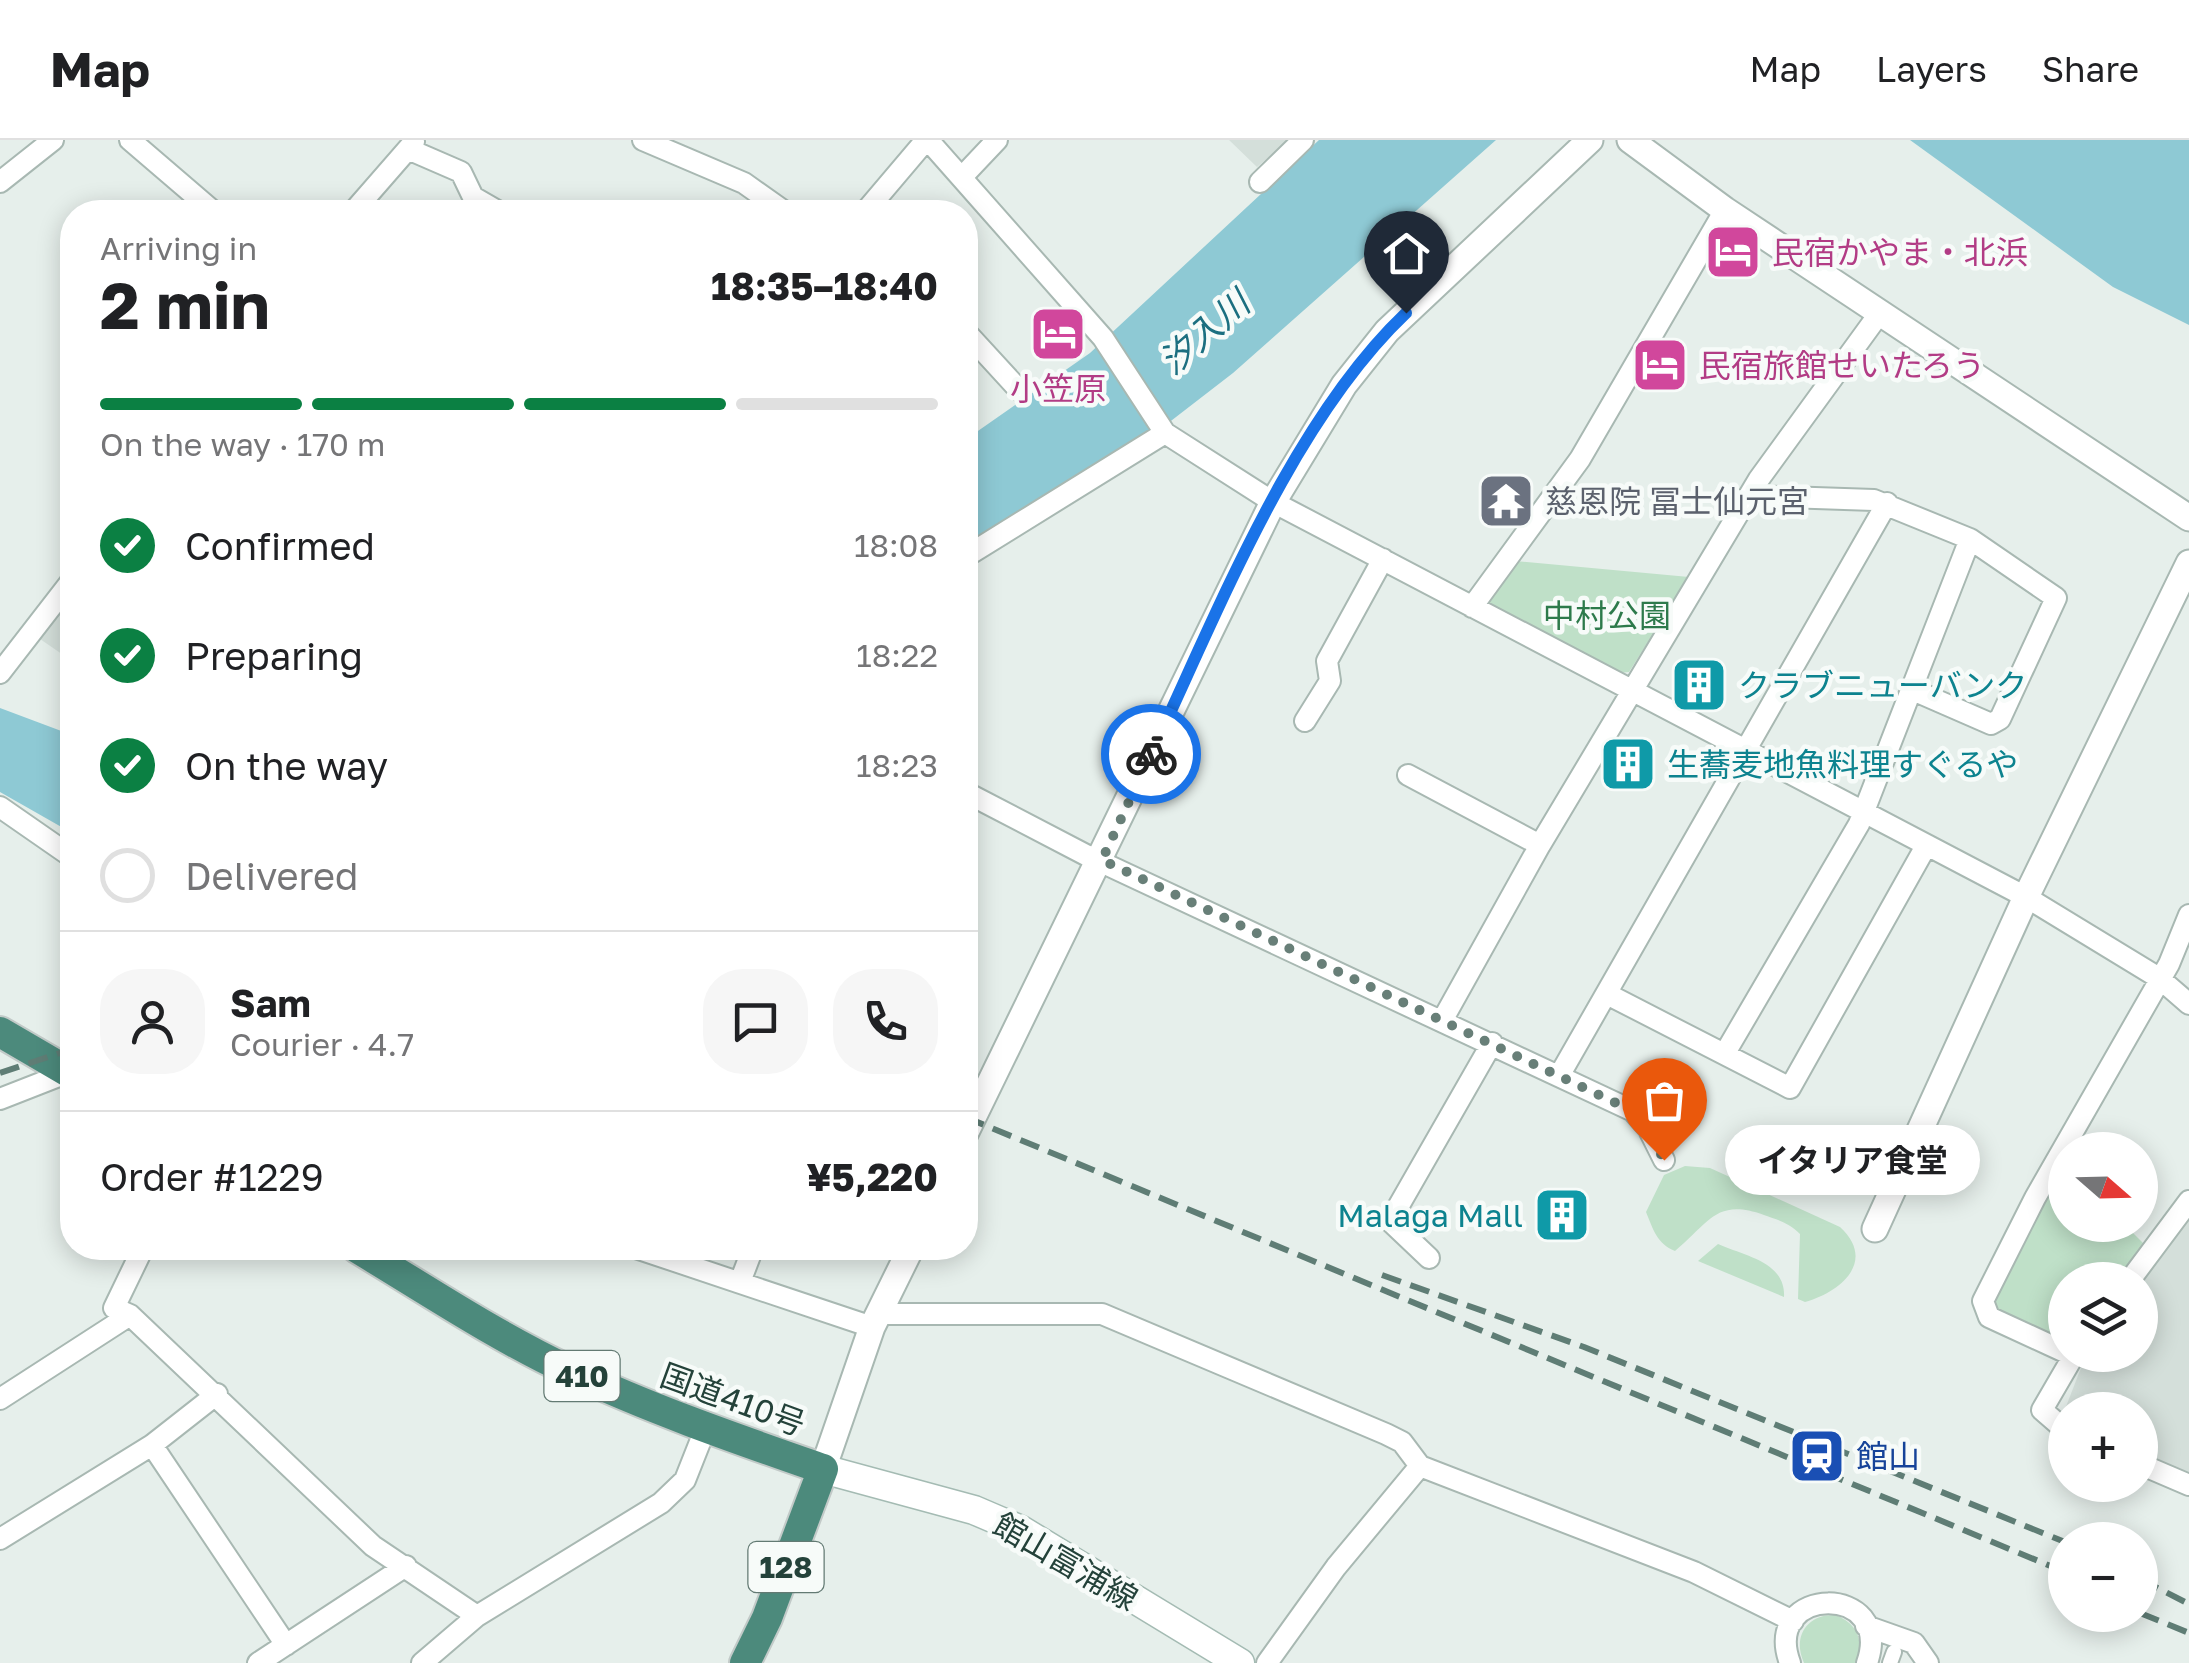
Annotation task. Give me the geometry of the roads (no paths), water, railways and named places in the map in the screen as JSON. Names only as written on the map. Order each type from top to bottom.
[{"type":"highway","points":[[0,1032],[60,1067]]},
{"type":"highway","name":"国道410号","points":[[386,1260],[514,1343],[634,1400],[823,1469]]},
{"type":"highway","name":"128","points":[[745,1663],[767,1618],[823,1469]]},
{"type":"main road","name":"館山富浦線","points":[[823,1469],[974,1510],[1021,1530],[1240,1663]]},
{"type":"street","points":[[0,182],[52,140]]},
{"type":"street","points":[[130,140],[200,200]]},
{"type":"street","points":[[643,140],[744,183],[769,200]]},
{"type":"street","points":[[875,200],[927,140],[1103,338],[1162,431],[1272,502],[2026,898],[2159,978],[2189,1004]]},
{"type":"street","points":[[962,177],[997,140]]},
{"type":"street","points":[[1260,182],[1303,140]]},
{"type":"street","points":[[978,1108],[1102,860],[1272,502],[1344,385],[1387,331],[1590,140]]},
{"type":"street","points":[[1630,140],[1725,210],[2189,518]]},
{"type":"street","points":[[364,200],[412,145],[461,172],[478,200]]},
{"type":"street","points":[[1472,607],[1580,459],[1725,210]]},
{"type":"street","points":[[1444,1019],[1631,690],[1752,496],[1879,314]]},
{"type":"street","points":[[978,345],[1020,392]]},
{"type":"street","points":[[978,550],[1162,431]]},
{"type":"street","points":[[1752,496],[1887,504],[1970,539],[2056,598],[2000,718],[1991,724],[1912,690]]},
{"type":"street","points":[[1560,1076],[1887,504]]},
{"type":"street","points":[[1725,1053],[1864,812],[1970,539]]},
{"type":"street","points":[[1305,721],[1330,681],[1327,661],[1383,558]]},
{"type":"street","points":[[1875,1229],[2026,898],[2189,563]]},
{"type":"street","points":[[0,673],[60,596]]},
{"type":"street","points":[[1408,775],[1540,845]]},
{"type":"street","points":[[978,798],[1633,1111],[1648,1128],[1664,1160]]},
{"type":"street","points":[[0,807],[60,849]]},
{"type":"street","points":[[1607,994],[1790,1088],[1926,846]]},
{"type":"street","points":[[2048,1344],[1988,1317],[1983,1301],[2035,1198],[2159,978],[2189,915]]},
{"type":"street","points":[[1429,1258],[1390,1221],[1492,1043]]},
{"type":"street","points":[[0,1099],[60,1077]]},
{"type":"street","points":[[2143,1262],[2189,1201]]},
{"type":"street","points":[[137,1260],[114,1308],[130,1316],[218,1394],[373,1546],[478,1616]]},
{"type":"street","points":[[673,1260],[876,1320],[1102,1314],[1386,1434],[1402,1442],[1420,1466],[1694,1572],[1793,1620]]},
{"type":"street","points":[[740,1282],[748,1260]]},
{"type":"street","points":[[823,1469],[876,1320],[904,1260]]},
{"type":"street","points":[[0,1399],[130,1316]]},
{"type":"street","points":[[0,1538],[152,1445],[218,1394]]},
{"type":"street","points":[[422,1663],[478,1616],[661,1503],[684,1480],[706,1427]]},
{"type":"street","points":[[152,1445],[286,1645]]},
{"type":"street","points":[[1268,1663],[1336,1567],[1420,1466]]},
{"type":"street","points":[[2158,1472],[2189,1485]]},
{"type":"street","points":[[258,1663],[406,1566]]},
{"type":"street","points":[[1790,1663],[1786,1640],[1793,1620],[1808,1607],[1828,1602],[1848,1606],[1866,1626],[1914,1643],[1928,1663]]},
{"type":"street","points":[[1866,1626],[1871,1647],[1867,1663]]},
{"type":"water","name":"汐入川","points":[[1319,140],[1496,140],[1233,373],[1154,434],[978,543],[978,431],[1090,353]]},
{"type":"water","points":[[1910,140],[2189,140],[2189,325],[2113,287]]},
{"type":"water","points":[[0,708],[60,730],[60,826],[0,792]]},
{"type":"railway","points":[[0,1073],[60,1053]]},
{"type":"railway","points":[[978,1122],[2048,1565]]},
{"type":"railway","points":[[1382,1275],[1584,1347],[2048,1535]]},
{"type":"railway","points":[[2158,1588],[2189,1604]]},
{"type":"railway","points":[[2158,1620],[2189,1633]]},
{"type":"place","name":"民宿かやま・北浜","points":[[1733,252]]},
{"type":"place","name":"小笠原","points":[[1058,334]]},
{"type":"place","name":"民宿旅館せいたろう","points":[[1660,365]]},
{"type":"place","name":"慈恩院 冨士仙元宮","points":[[1506,501]]},
{"type":"place","name":"クラブニューバンク","points":[[1699,685]]},
{"type":"place","name":"生蕎麦地魚料理すぐるや","points":[[1628,764]]},
{"type":"place","name":"イタリア食堂","points":[[1664,1160]]},
{"type":"place","name":"Malaga Mall","points":[[1562,1215]]},
{"type":"place","name":"館山","points":[[1817,1456]]},
{"type":"park label","name":"中村公園","points":[[1607,615]]}]
